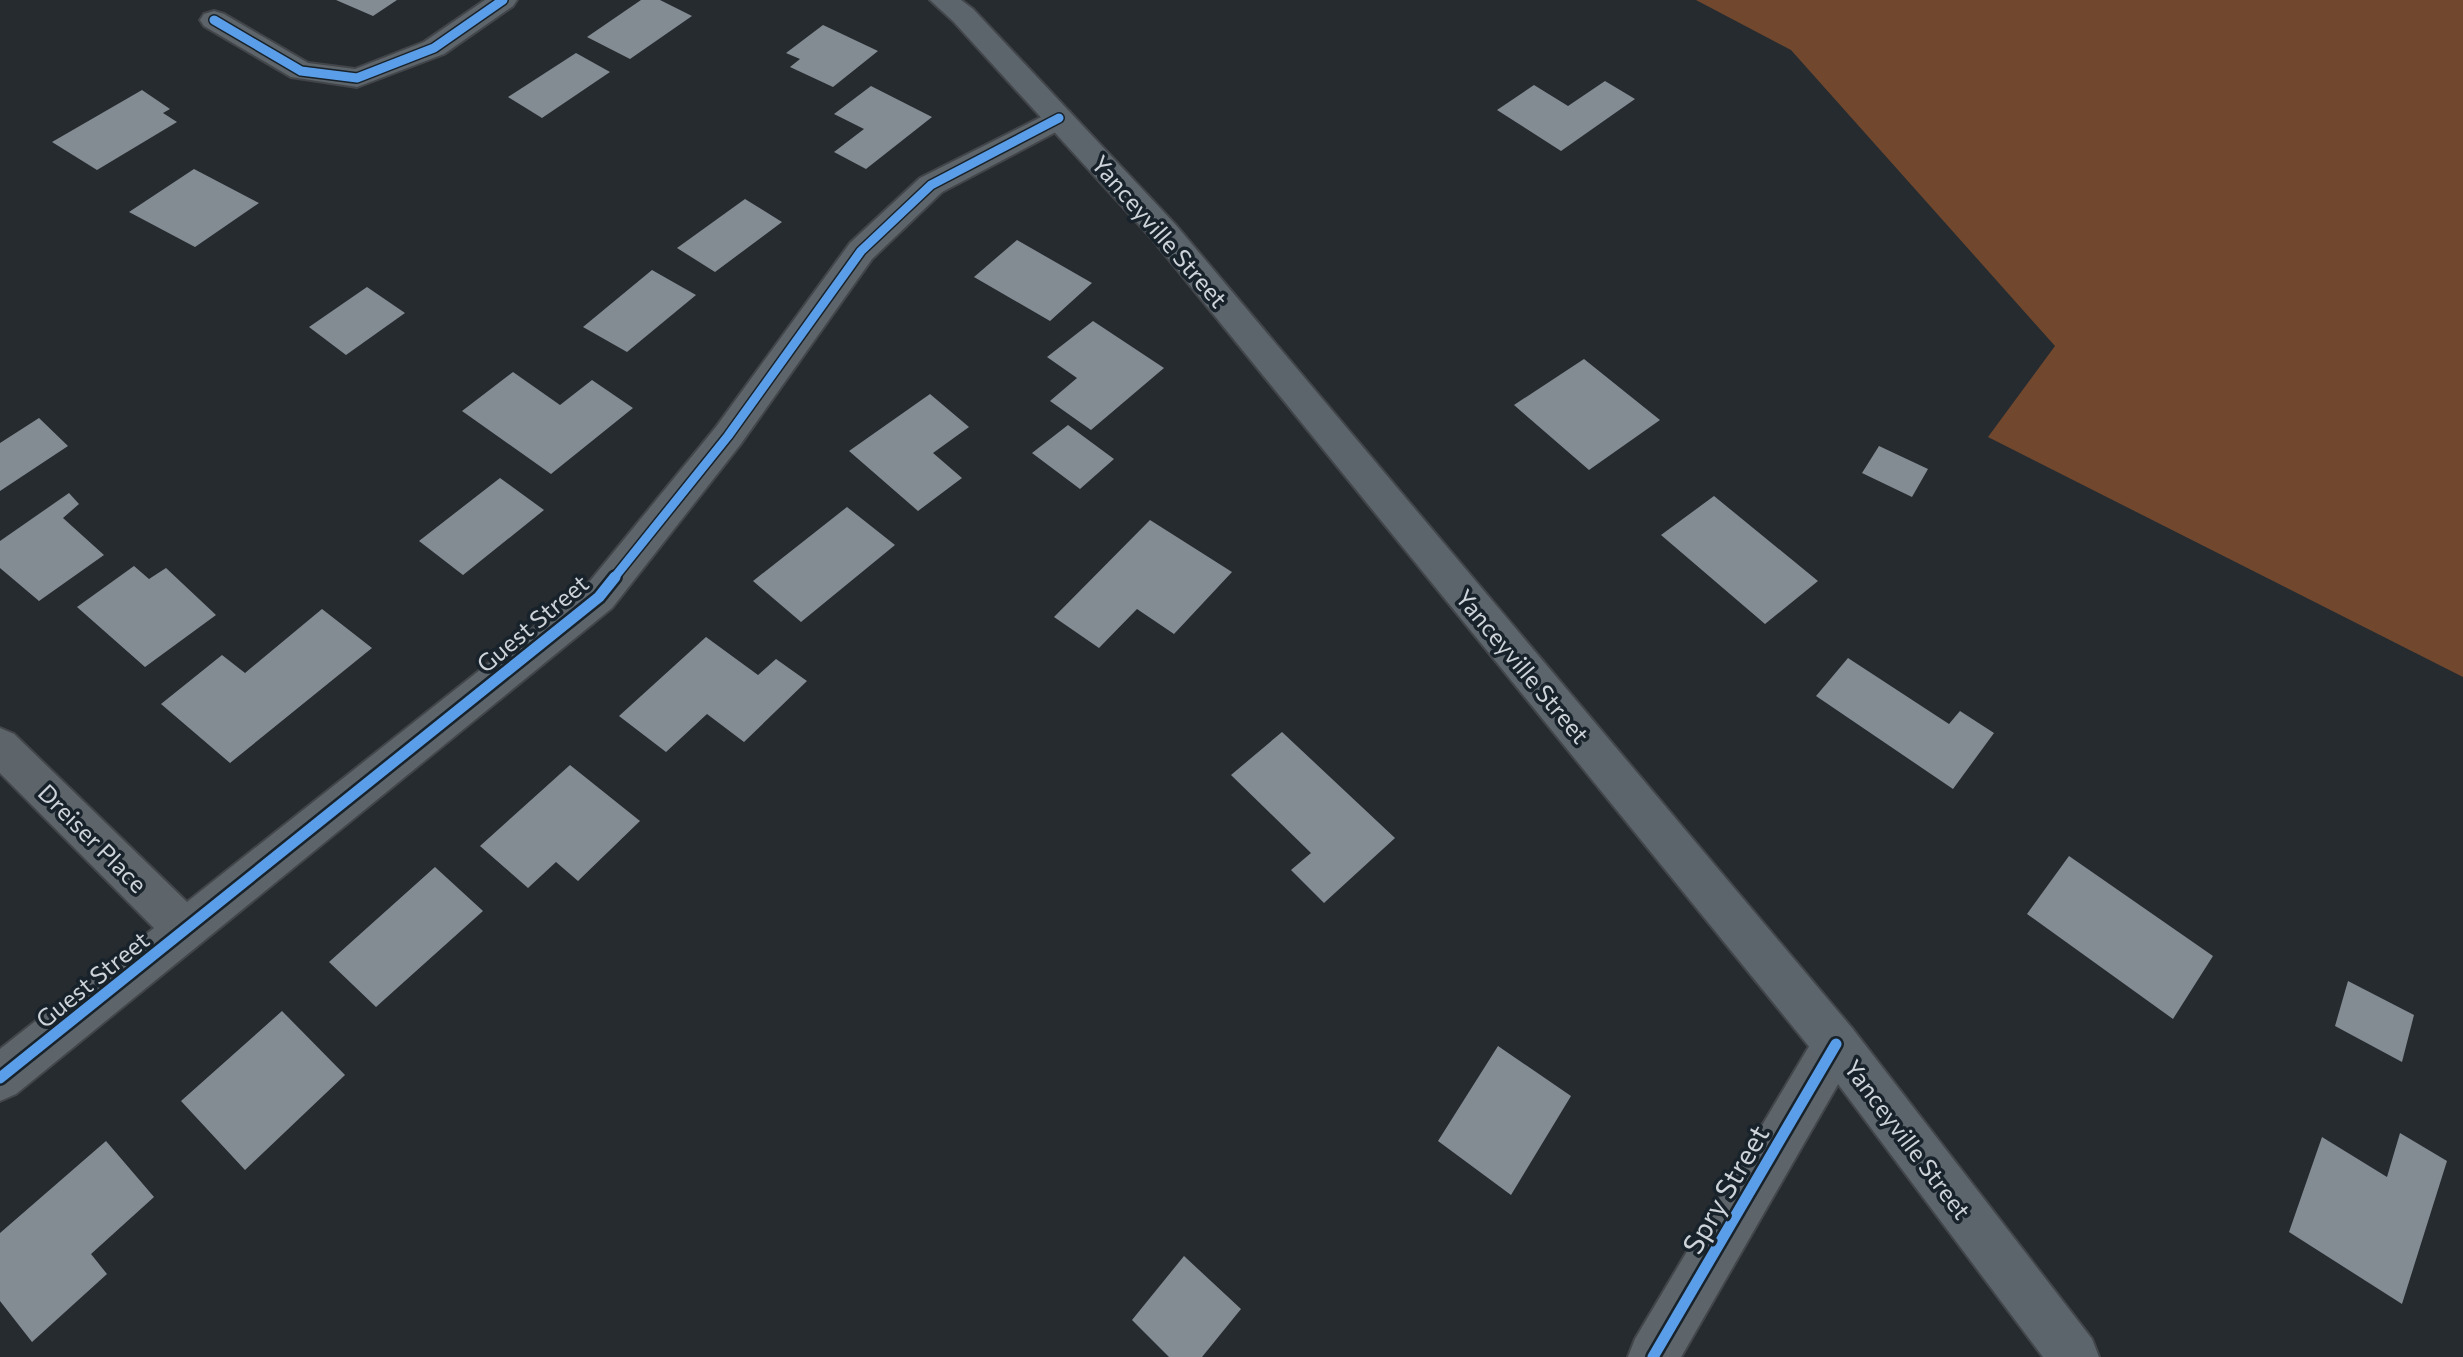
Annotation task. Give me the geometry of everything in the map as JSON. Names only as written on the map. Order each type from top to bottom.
[{"type":"main road","name":"Yanceyville Street","points":[[944,0],[963,15],[1150,215],[1836,1044],[2074,1357]]},
{"type":"street","points":[[214,20],[301,71],[357,78],[434,48],[503,0]]},
{"type":"street","name":"Guest Street","points":[[0,1078],[599,597],[729,436],[861,251],[931,185],[1059,118]]},
{"type":"street","name":"Dreiser Place","points":[[0,746],[186,930]]},
{"type":"street","name":"Spry Street","points":[[1653,1357],[1836,1044]]},
{"type":"shaded area","points":[[1696,0],[2463,0],[2463,677],[1988,437],[2055,346],[1791,50]]},
{"type":"building","points":[[336,0],[397,0],[373,16]]},
{"type":"building","points":[[641,0],[660,0],[692,16],[630,59],[587,37]]},
{"type":"building","points":[[823,25],[878,51],[833,87],[790,67],[800,59],[786,53]]},
{"type":"building","points":[[576,53],[610,72],[542,118],[508,97]]},
{"type":"building","points":[[1605,81],[1635,99],[1561,151],[1497,110],[1534,85],[1568,106]]},
{"type":"building","points":[[871,86],[932,117],[866,169],[834,152],[864,129],[834,114]]},
{"type":"building","points":[[142,90],[170,109],[163,113],[177,122],[97,170],[52,142]]},
{"type":"building","points":[[194,169],[259,203],[195,247],[129,212]]},
{"type":"building","points":[[745,199],[782,222],[715,272],[677,248]]},
{"type":"building","points":[[1017,240],[1092,283],[1050,321],[974,277]]},
{"type":"building","points":[[652,270],[696,295],[627,352],[583,327]]},
{"type":"building","points":[[367,287],[405,313],[346,355],[309,327]]},
{"type":"building","points":[[1093,321],[1164,368],[1091,430],[1050,401],[1077,378],[1047,357]]},
{"type":"building","points":[[1584,359],[1660,420],[1589,470],[1514,405]]},
{"type":"building","points":[[513,372],[560,405],[592,380],[633,408],[551,474],[462,411]]},
{"type":"building","points":[[930,394],[969,427],[933,453],[962,478],[918,511],[849,451]]},
{"type":"building","points":[[39,418],[68,446],[0,491],[0,443]]},
{"type":"building","points":[[1068,425],[1114,459],[1080,489],[1032,453]]},
{"type":"building","points":[[1879,446],[1928,469],[1912,497],[1862,473]]},
{"type":"building","points":[[500,478],[544,510],[463,575],[419,541]]},
{"type":"building","points":[[69,493],[79,504],[63,518],[104,555],[39,601],[0,568],[0,541]]},
{"type":"building","points":[[1714,496],[1818,581],[1765,624],[1661,535]]},
{"type":"building","points":[[847,507],[895,545],[801,622],[753,581]]},
{"type":"building","points":[[1150,520],[1232,572],[1174,634],[1137,609],[1099,648],[1054,617]]},
{"type":"building","points":[[134,566],[149,579],[166,568],[216,615],[145,667],[77,607]]},
{"type":"building","points":[[322,609],[372,648],[230,763],[161,704],[222,655],[245,673]]},
{"type":"building","points":[[706,637],[758,675],[776,659],[807,681],[744,742],[707,714],[666,752],[619,716]]},
{"type":"building","points":[[1848,658],[1949,724],[1960,711],[1994,733],[1953,789],[1816,696]]},
{"type":"building","points":[[1282,732],[1395,838],[1324,903],[1291,870],[1311,853],[1231,775]]},
{"type":"building","points":[[570,765],[640,821],[578,881],[556,862],[528,888],[480,846]]},
{"type":"building","points":[[2069,856],[2213,956],[2173,1019],[2027,914]]},
{"type":"building","points":[[435,867],[483,911],[376,1007],[329,962]]},
{"type":"building","points":[[2348,981],[2414,1015],[2402,1062],[2335,1026]]},
{"type":"building","points":[[282,1011],[345,1075],[245,1170],[181,1101]]},
{"type":"building","points":[[1498,1046],[1571,1096],[1511,1195],[1438,1141]]},
{"type":"building","points":[[2400,1133],[2447,1161],[2402,1304],[2289,1232],[2322,1137],[2387,1177]]},
{"type":"building","points":[[106,1141],[154,1197],[91,1254],[107,1274],[32,1342],[0,1301],[0,1233]]},
{"type":"building","points":[[1184,1256],[1241,1309],[1202,1357],[1169,1357],[1132,1320]]},
{"type":"cycle path","points":[[214,20],[301,71],[357,78],[434,48],[503,0]]},
{"type":"cycle path","points":[[0,1078],[599,597],[728,436],[861,251],[931,185],[1059,118]]},
{"type":"cycle path","points":[[1653,1357],[1836,1044]]}]
